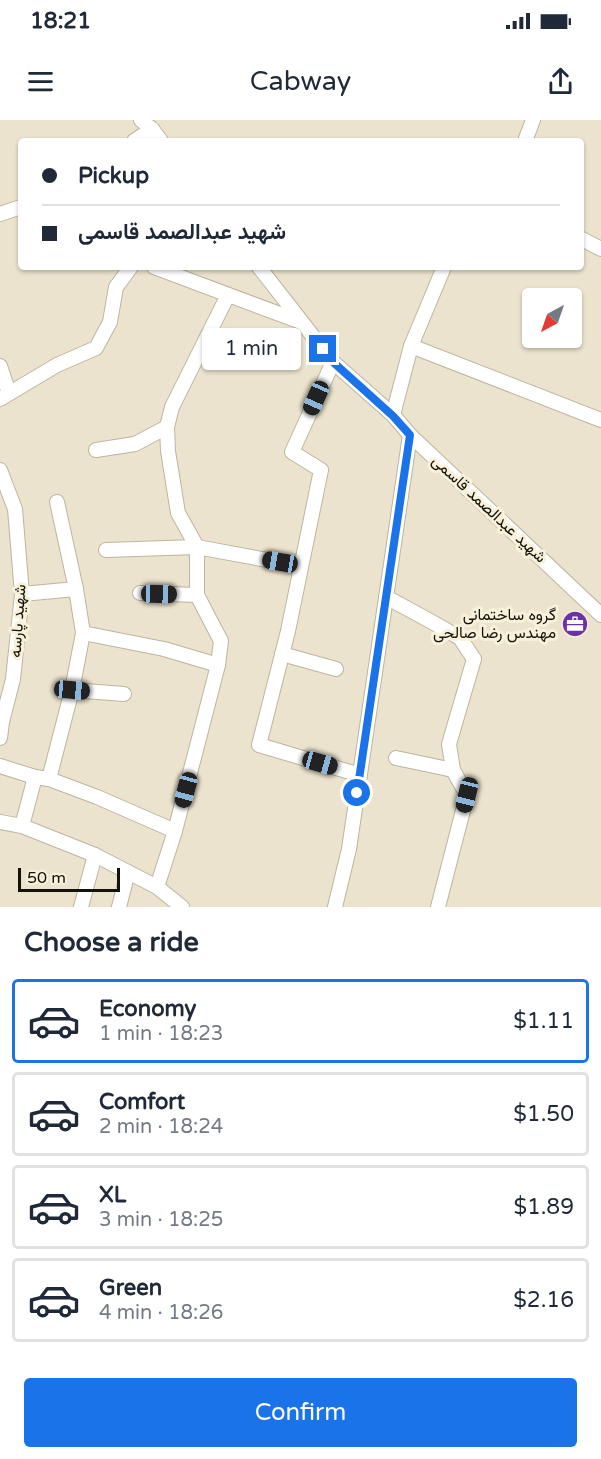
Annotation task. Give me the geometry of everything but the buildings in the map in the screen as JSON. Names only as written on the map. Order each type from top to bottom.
[{"type":"street","points":[[141,120],[159,138]]},
{"type":"street","points":[[526,138],[533,120]]},
{"type":"street","points":[[138,138],[152,129]]},
{"type":"street","points":[[0,214],[18,208]]},
{"type":"street","points":[[584,240],[601,249]]},
{"type":"street","points":[[0,366],[5,396],[57,365],[96,348],[110,322],[116,287],[129,270]]},
{"type":"street","points":[[162,270],[303,323]]},
{"type":"street","name":"شهید عبدالصمد قاسمی","points":[[261,270],[333,362],[393,416],[410,435],[601,615]]},
{"type":"street","points":[[393,416],[411,346],[443,270]]},
{"type":"street","points":[[157,887],[175,831],[218,664],[221,641],[196,595],[197,547],[178,513],[168,451],[167,427],[172,407],[228,295]]},
{"type":"street","points":[[411,346],[601,420]]},
{"type":"street","points":[[333,362],[292,452],[321,470],[282,654],[259,745],[360,775]]},
{"type":"street","points":[[96,450],[135,444],[167,427]]},
{"type":"street","points":[[335,907],[349,849],[410,435]]},
{"type":"street","name":"شهید پارسه","points":[[0,470],[15,509],[22,594],[13,679],[0,738]]},
{"type":"street","points":[[49,779],[72,690],[83,633],[57,502]]},
{"type":"street","points":[[106,550],[197,547],[300,566]]},
{"type":"street","points":[[22,594],[76,589]]},
{"type":"street","points":[[140,593],[196,595]]},
{"type":"street","points":[[386,597],[432,621],[460,639],[474,659],[449,744],[453,770],[467,795],[438,907]]},
{"type":"street","points":[[83,633],[164,649],[218,664]]},
{"type":"street","points":[[282,654],[336,669]]},
{"type":"street","points":[[72,690],[124,694]]},
{"type":"street","points":[[396,758],[453,770]]},
{"type":"street","points":[[0,766],[49,779],[175,831]]},
{"type":"street","points":[[22,826],[35,777]]},
{"type":"street","points":[[0,822],[22,826],[95,855],[157,887],[174,904]]},
{"type":"street","points":[[81,907],[95,855]]},
{"type":"street","points":[[119,907],[128,872]]},
{"type":"place","name":"گروه ساختمانی مهندس رضا صالحی","points":[[575,624]]},
{"type":"route","points":[[323,349],[333,362],[393,416],[410,435],[357,793]]}]
